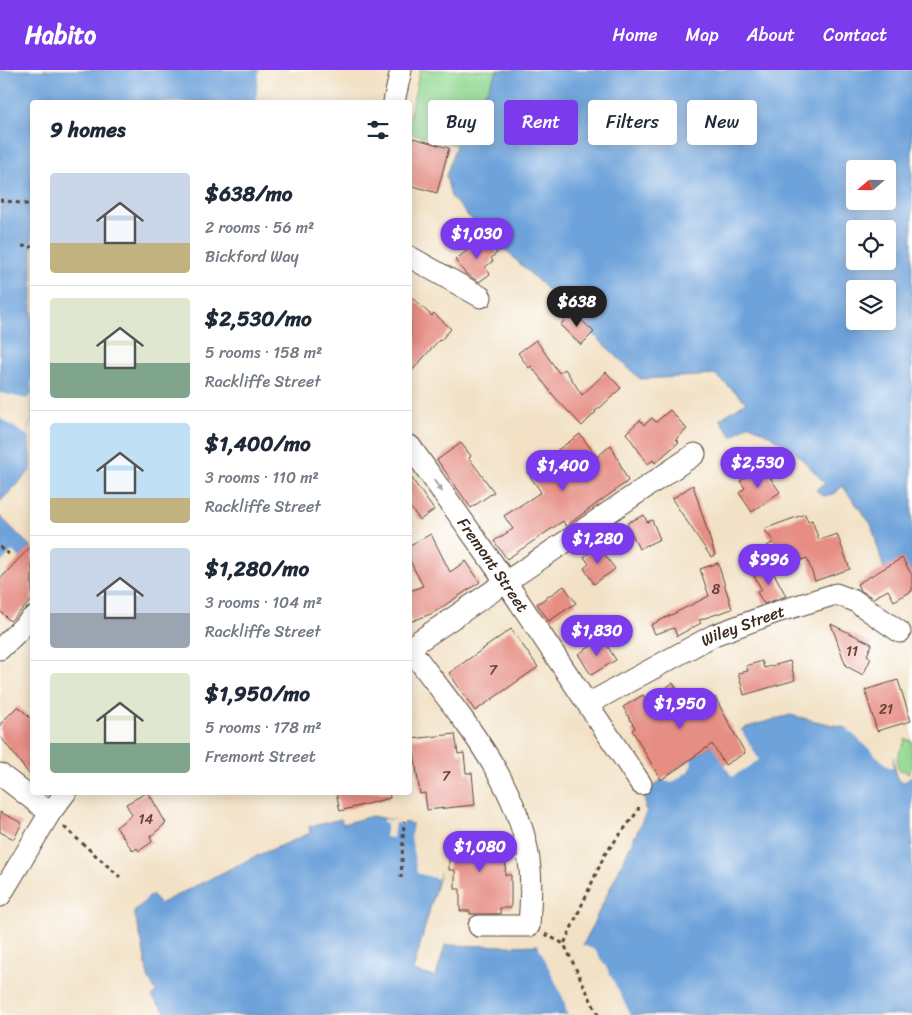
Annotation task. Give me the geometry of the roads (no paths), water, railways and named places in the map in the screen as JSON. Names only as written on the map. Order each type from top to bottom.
[{"type":"street","points":[[394,100],[401,70]]},
{"type":"street","points":[[412,258],[481,297]]},
{"type":"street","name":"Fremont Street","points":[[412,449],[506,582],[641,784]]},
{"type":"street","points":[[412,647],[695,454]]},
{"type":"street","name":"Wiley Street","points":[[588,704],[714,635],[777,612],[836,594],[855,601],[900,632]]},
{"type":"street","points":[[0,649],[30,620]]},
{"type":"street","points":[[412,651],[481,746],[506,788],[519,815],[530,870],[529,926],[480,926]]},
{"type":"street","points":[[0,774],[50,813]]},
{"type":"street","points":[[0,896],[50,813],[64,795]]},
{"type":"water","points":[[0,70],[289,70],[282,100],[30,100],[30,423],[28,427],[30,471],[0,502]]},
{"type":"water","points":[[498,70],[912,70],[912,581],[884,569],[871,524],[842,486],[836,493],[824,496],[816,490],[825,483],[790,447],[749,424],[732,437],[720,419],[746,402],[716,375],[640,379],[470,218],[451,197],[446,176],[456,145],[494,145],[494,100],[481,100]]},
{"type":"water","points":[[0,516],[30,546],[30,558],[0,589]]},
{"type":"water","points":[[790,715],[846,728],[893,756],[896,776],[899,781],[905,782],[912,775],[912,1015],[623,1015],[595,957],[583,945],[647,811],[645,809],[645,792],[705,749],[731,734],[747,727]]},
{"type":"water","points":[[372,816],[413,824],[423,869],[440,872],[413,971],[436,977],[445,945],[538,945],[560,974],[576,1015],[168,1015],[152,997],[156,992],[148,977],[142,942],[134,912],[152,894],[159,904],[254,857],[310,833],[309,827],[341,819],[343,824]]}]
